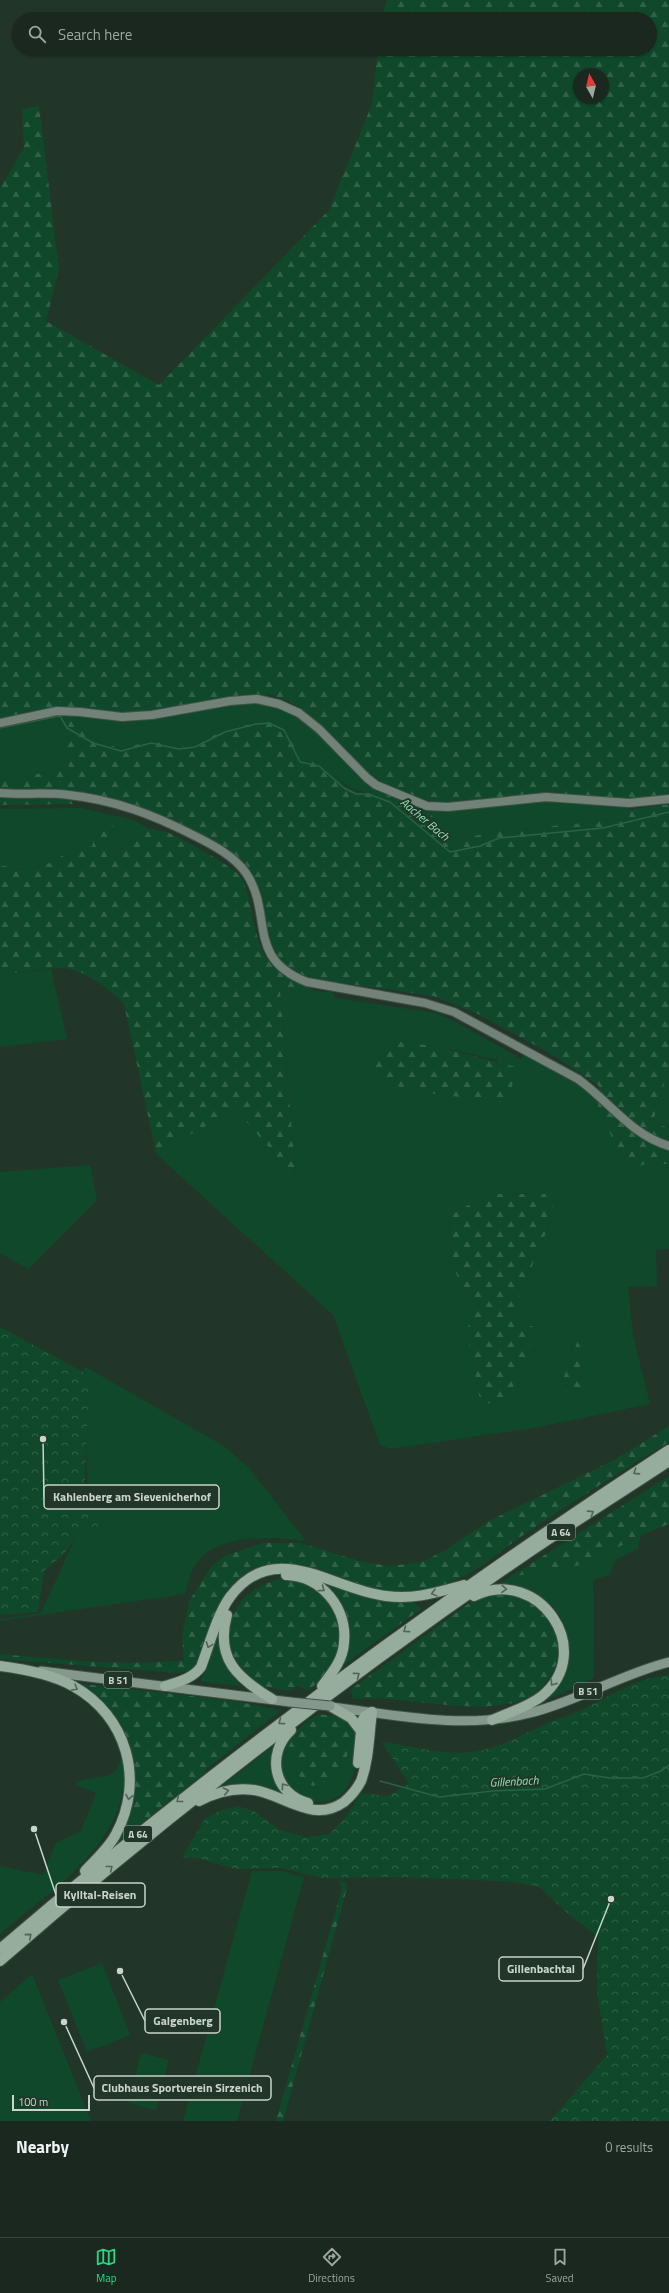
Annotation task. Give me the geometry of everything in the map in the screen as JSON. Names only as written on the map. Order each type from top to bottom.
[{"type":"highway","name":"A 64","points":[[0,1949],[66,1892],[210,1776],[312,1698],[471,1582],[669,1450]]},
{"type":"highway","name":"A 64","points":[[0,1961],[80,1892],[178,1812],[328,1702],[454,1605],[526,1554],[669,1462]]},
{"type":"highway","points":[[165,1686],[185,1679],[197,1672],[201,1667],[228,1599],[238,1587],[251,1577],[263,1572],[288,1569],[306,1571],[367,1592],[400,1597],[430,1594],[471,1582]]},
{"type":"highway","points":[[272,1699],[245,1682],[236,1673],[227,1658],[223,1636],[227,1614],[242,1592],[264,1578],[276,1575],[292,1575],[317,1584],[328,1593],[335,1603],[343,1622],[344,1644],[341,1656],[335,1669],[312,1698]]},
{"type":"highway","points":[[454,1605],[489,1590],[515,1590],[532,1597],[550,1611],[562,1636],[563,1662],[551,1686],[533,1702],[492,1720]]},
{"type":"highway","name":"B 51","points":[[0,1666],[26,1669]]},
{"type":"highway","points":[[26,1669],[72,1686],[101,1707],[116,1725],[128,1752],[131,1788],[127,1808],[120,1825],[115,1836],[66,1892]]},
{"type":"highway","points":[[361,1730],[352,1718],[328,1702],[286,1734],[278,1748],[275,1759],[277,1774],[288,1792],[300,1800],[312,1804],[328,1803],[342,1795],[351,1786],[357,1771],[361,1730],[364,1717],[372,1712]]},
{"type":"highway","points":[[178,1812],[214,1794],[240,1789],[261,1791],[311,1810],[326,1809],[339,1805],[351,1796],[361,1780],[372,1712]]},
{"type":"main road","points":[[0,723],[57,711],[122,717],[152,715],[230,701],[257,699],[279,704],[299,713],[319,729],[367,778],[376,785],[427,806],[448,807],[546,797],[629,802],[669,799]]},
{"type":"main road","points":[[0,793],[69,795],[114,802],[156,818],[204,841],[224,852],[246,874],[254,889],[264,942],[272,956],[292,977],[307,982],[425,1003],[454,1012],[578,1079],[595,1091],[635,1130],[654,1141],[669,1146]]},
{"type":"main road","name":"B 51","points":[[26,1669],[290,1702],[328,1702],[372,1712],[456,1721],[492,1720],[541,1710],[629,1674],[669,1662]]},
{"type":"green space","points":[[387,0],[669,0],[669,796],[633,799],[550,793],[453,804],[419,799],[370,777],[326,732],[291,702],[272,695],[247,694],[182,708],[128,714],[84,708],[0,720],[0,188],[24,148],[22,109],[39,106],[59,269],[46,321],[159,385],[329,210],[372,104],[377,56],[657,56],[657,12],[383,12]]},
{"type":"green space","points":[[261,701],[299,714],[372,786],[370,793],[358,791],[349,787],[322,766],[301,761],[292,739],[222,731],[194,746],[179,747],[150,741],[121,749],[91,738],[82,728],[76,715]]},
{"type":"green space","points":[[76,715],[82,728],[91,738],[121,749],[150,741],[179,747],[194,746],[222,731],[239,726],[269,722],[284,728],[292,739],[301,760],[316,762],[329,770],[345,786],[357,792],[370,793],[372,786],[431,811],[438,836],[445,841],[501,831],[624,819],[628,810],[669,804],[669,1067],[653,1122],[669,1128],[669,1164],[645,1164],[628,1171],[598,1108],[599,1086],[553,1055],[476,1013],[433,996],[308,978],[284,966],[271,945],[247,869],[232,853],[195,831],[126,801],[72,791],[0,788],[0,781],[69,768],[59,717]]},
{"type":"green space","points":[[59,717],[69,768],[0,781],[0,728]]},
{"type":"green space","points":[[0,798],[70,799],[74,804],[0,805]]},
{"type":"green space","points":[[551,799],[631,804],[624,819],[501,831],[445,841],[438,836],[431,811]]},
{"type":"green space","points":[[81,808],[134,820],[148,828],[130,844],[114,851],[108,852],[107,841],[113,826],[92,847],[82,842],[54,860],[38,867],[22,870],[0,865],[0,809]]},
{"type":"green space","points":[[107,822],[113,826],[107,841],[108,852],[120,850],[130,844],[148,828],[169,833],[206,852],[227,865],[239,875],[245,887],[258,940],[269,962],[287,977],[316,991],[280,990],[296,1178],[236,1110],[156,1153],[124,1004],[96,981],[78,971],[62,968],[0,975],[0,865],[19,870],[30,869],[54,860],[82,842],[92,847],[94,838]]},
{"type":"green space","points":[[51,969],[67,1039],[0,1047],[0,975]]},
{"type":"green space","points":[[280,989],[332,992],[336,998],[435,1013],[458,1023],[521,1059],[527,1050],[595,1091],[645,1164],[669,1164],[669,1249],[656,1250],[657,1286],[628,1287],[633,1335],[650,1404],[534,1428],[390,1449],[380,1445],[333,1315],[155,1153],[236,1110],[296,1177]],"holes":[[[401,1042],[435,1046],[497,1060],[505,1097],[421,1092],[394,1085]],[[526,1193],[551,1221],[512,1314],[513,1321],[538,1328],[481,1404],[467,1334],[471,1310],[467,1296],[447,1255],[450,1216],[483,1196]]]},
{"type":"green space","points":[[401,1042],[435,1046],[516,1067],[510,1097],[481,1098],[426,1093],[394,1085],[382,1080],[370,1067],[373,1054]]},
{"type":"green space","points":[[669,1067],[669,1127],[653,1122]]},
{"type":"green space","points":[[90,1165],[97,1200],[28,1269],[0,1253],[0,1172]]},
{"type":"green space","points":[[499,1194],[545,1194],[553,1207],[551,1221],[512,1314],[514,1321],[538,1328],[508,1399],[481,1405],[467,1334],[471,1310],[467,1296],[447,1255],[450,1216],[483,1196]]},
{"type":"green space","points":[[0,1327],[89,1375],[84,1503],[99,1527],[91,1532],[82,1529],[64,1554],[44,1571],[38,1612],[0,1615]]},
{"type":"green space","points":[[578,1340],[582,1341],[586,1386],[584,1389],[561,1393],[559,1390]]},
{"type":"green space","points":[[84,1366],[224,1446],[249,1468],[306,1541],[260,1538],[227,1543],[213,1549],[201,1558],[192,1571],[185,1594],[0,1621],[0,1619],[41,1613],[88,1510]]},
{"type":"green space","points":[[669,1426],[669,1442],[546,1519],[480,1567],[459,1579],[448,1583],[423,1590],[387,1591],[298,1566],[277,1564],[258,1567],[240,1577],[225,1595],[212,1620],[196,1664],[189,1671],[177,1673],[0,1659],[0,1654],[69,1660],[138,1663],[184,1660],[182,1637],[189,1601],[212,1566],[225,1556],[262,1543],[300,1543],[363,1562],[390,1566],[422,1562],[444,1551],[487,1522],[616,1459]]},
{"type":"green space","points":[[669,1476],[669,1524],[641,1535],[587,1564],[510,1577]]},
{"type":"green space","points":[[641,1535],[638,1549],[616,1560],[609,1575],[593,1580],[594,1678],[545,1701],[556,1688],[563,1673],[567,1658],[568,1643],[565,1628],[559,1615],[548,1602],[534,1592],[512,1585],[498,1584],[510,1577],[587,1564]]},
{"type":"green space","points":[[285,1579],[305,1583],[322,1593],[338,1614],[341,1649],[323,1679],[308,1690],[297,1686],[291,1691],[266,1687],[252,1682],[239,1668],[230,1649],[228,1634],[236,1608],[245,1597],[257,1588],[270,1582]]},
{"type":"green space","points":[[318,1581],[380,1601],[414,1602],[421,1609],[375,1642],[350,1639],[347,1620],[342,1606],[333,1593]]},
{"type":"green space","points":[[491,1594],[519,1597],[532,1603],[545,1615],[557,1633],[559,1654],[554,1670],[543,1686],[533,1694],[522,1700],[491,1706],[455,1706],[402,1700],[353,1699],[351,1689],[468,1604]]},
{"type":"green space","points":[[219,1632],[228,1668],[241,1686],[202,1682],[201,1680]]},
{"type":"green space","points":[[350,1639],[375,1642],[342,1667]]},
{"type":"green space","points":[[669,1675],[669,2121],[550,2121],[607,2055],[597,1991],[598,1937],[565,1911],[540,1887],[513,1882],[455,1879],[392,1877],[322,1878],[281,1868],[236,1869],[197,1858],[182,1857],[205,1819],[219,1811],[238,1806],[254,1811],[280,1830],[305,1837],[330,1834],[347,1815],[361,1793],[387,1796],[409,1784],[382,1742],[455,1753],[488,1749],[506,1743],[552,1721],[577,1712],[633,1684],[656,1677]]},
{"type":"green space","points":[[75,1683],[235,1701],[280,1710],[147,1819],[131,1807],[134,1776],[129,1747]]},
{"type":"green space","points":[[320,1714],[315,1721],[297,1734],[288,1755],[293,1755],[334,1778],[344,1770],[351,1730],[347,1719],[358,1734],[356,1764],[350,1782],[338,1796],[324,1802],[308,1800],[294,1793],[283,1781],[279,1766],[282,1749],[295,1732],[306,1722]]},
{"type":"green space","points":[[320,1714],[347,1719],[352,1730],[344,1770],[334,1778],[313,1786],[298,1774],[294,1766],[293,1755],[287,1755],[288,1748],[295,1737]]},
{"type":"green space","points":[[276,1744],[273,1757],[293,1799],[218,1789]]},
{"type":"green space","points":[[123,1752],[124,1783],[118,1810],[105,1834],[88,1857],[68,1878],[0,1934],[0,1866],[43,1875],[56,1843],[81,1831],[96,1793],[76,1785],[77,1781],[110,1775],[117,1769]]},
{"type":"green space","points":[[131,1807],[147,1819],[109,1850]]},
{"type":"green space","points":[[252,1871],[281,1871],[304,1877],[237,2121],[183,2121]]},
{"type":"green space","points":[[339,1881],[346,1882],[347,1888],[283,2121],[276,2121],[342,1888]]},
{"type":"green space","points":[[102,1963],[130,2035],[87,2052],[58,1980]]},
{"type":"green space","points":[[32,1974],[91,2121],[0,2121],[0,2002]]},
{"type":"green space","points":[[141,2053],[169,2060],[156,2110],[128,2103]]},
{"type":"waterway","name":"Aacher Bach","points":[[0,728],[60,716],[67,728],[93,743],[121,751],[151,743],[179,749],[195,747],[225,732],[256,724],[269,723],[284,730],[300,762],[319,766],[344,788],[356,794],[368,794],[390,802],[450,852],[480,846],[499,838],[603,828],[669,812]]},
{"type":"waterway","name":"Gillenbach","points":[[380,1781],[439,1797],[493,1791],[545,1789],[584,1774],[610,1778],[643,1778],[661,1771],[669,1765]]},
{"type":"place","name":"Kahlenberg am Sievenicherhof","points":[[43,1439]]},
{"type":"place","name":"Kylltal-Reisen","points":[[34,1829]]},
{"type":"place","name":"Gillenbachtal","points":[[611,1899]]},
{"type":"place","name":"Galgenberg","points":[[120,1971]]},
{"type":"place","name":"Clubhaus Sportverein Sirzenich","points":[[64,2022]]}]
